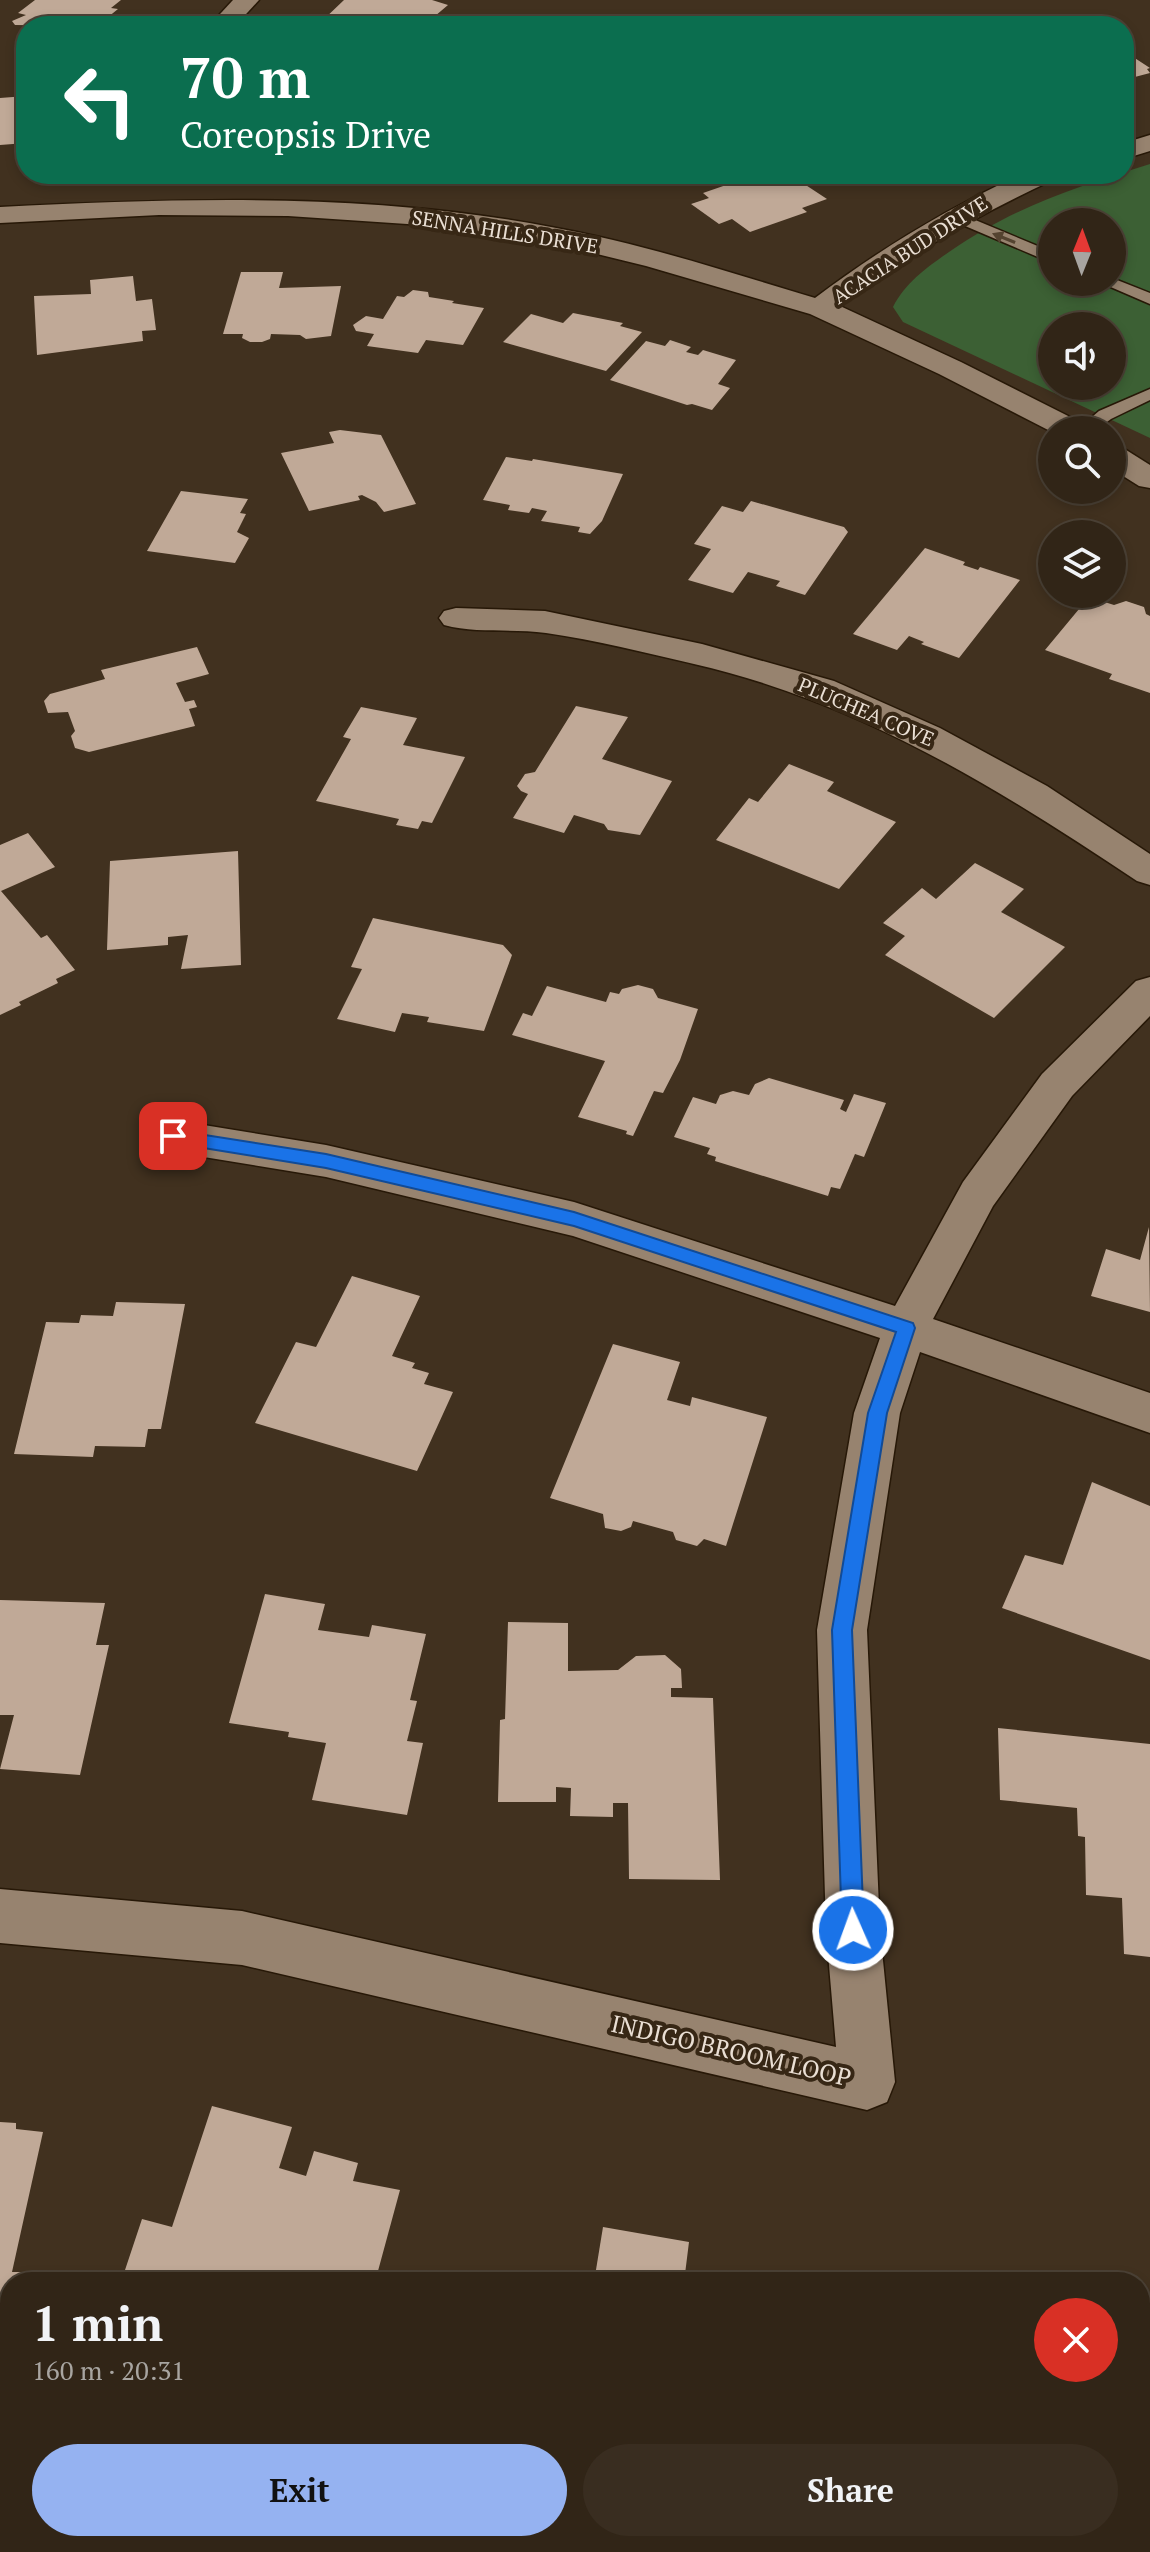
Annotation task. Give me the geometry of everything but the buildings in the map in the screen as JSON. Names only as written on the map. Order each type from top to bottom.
[{"type":"street","points":[[231,16],[247,0]]},
{"type":"street","name":"ACACIA BUD DRIVE","points":[[820,308],[869,271],[956,217],[1020,184]]},
{"type":"street","name":"SENNA HILLS DRIVE","points":[[0,215],[159,196],[437,218],[552,235],[655,260],[820,308],[950,368],[1044,416]]},
{"type":"street","points":[[1126,464],[1150,479]]},
{"type":"street","name":"PLUCHEA COVE","points":[[456,618],[545,622],[702,655],[822,689],[927,736],[1034,795],[1150,872]]},
{"type":"street","name":"INDIGO BROOM LOOP","points":[[0,1916],[242,1938],[867,2082],[853,1930],[842,1630],[877,1413],[906,1328],[978,1194],[1057,1085],[1150,991]]},
{"type":"street","points":[[173,1136],[326,1161],[574,1219],[906,1328],[1150,1413]]},
{"type":"lane","points":[[956,217],[1038,252]]},
{"type":"lane","points":[[1126,289],[1150,299]]},
{"type":"lane","points":[[1104,416],[1150,394]]},
{"type":"green space","points":[[1150,164],[1150,438],[1126,427],[1126,416],[1103,416],[1069,400],[1126,400],[1126,312],[1038,312],[1038,385],[903,322],[893,307],[917,276],[999,222],[1047,199],[1089,184],[1134,184],[1134,169]]},
{"type":"route","points":[[173,1136],[326,1161],[574,1219],[906,1328],[877,1413],[842,1630],[853,1930]]}]
